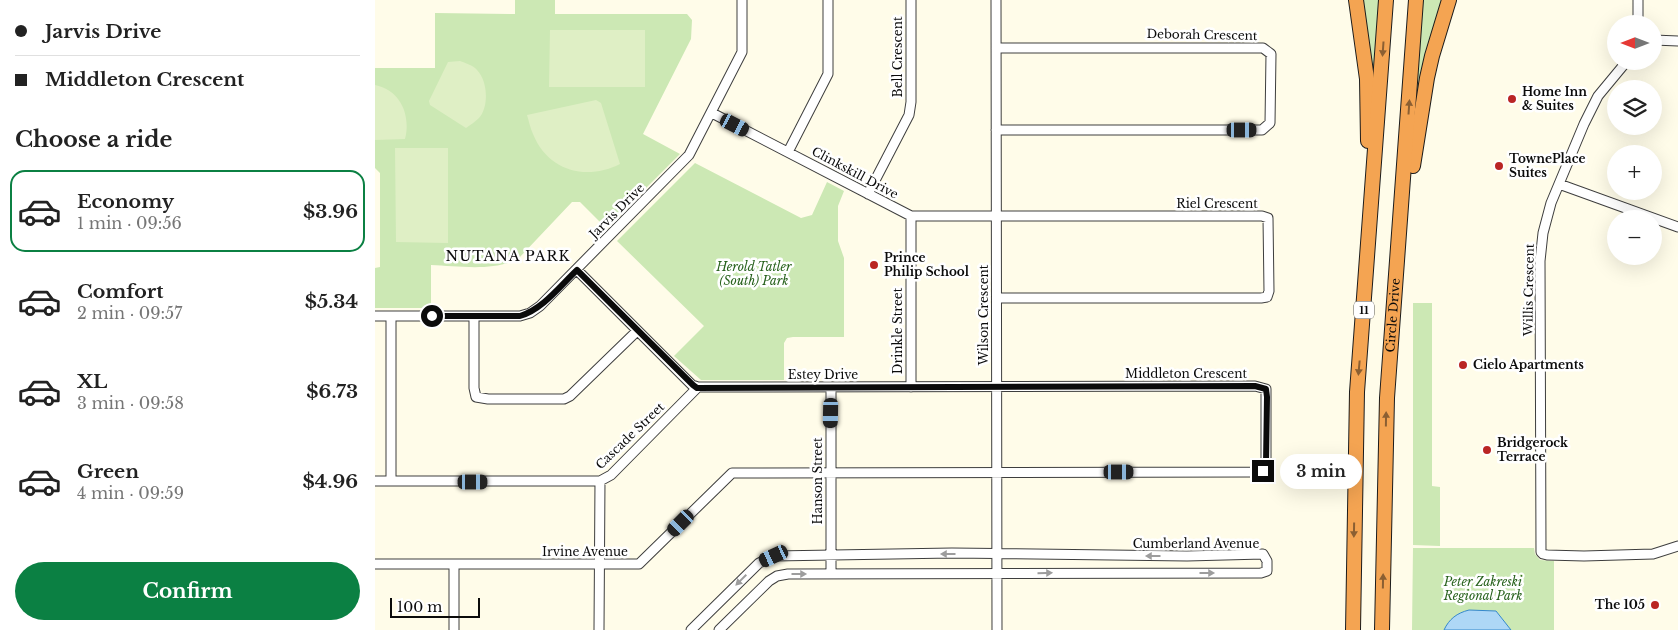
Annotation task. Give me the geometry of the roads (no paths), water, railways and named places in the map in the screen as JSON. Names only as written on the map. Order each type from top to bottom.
[{"type":"highway","points":[[1356,0],[1367,78],[1368,140],[1362,334]]},
{"type":"highway","name":"11","points":[[1353,630],[1357,392],[1386,0]]},
{"type":"highway","name":"Circle Drive","points":[[1382,630],[1387,398],[1416,0]]},
{"type":"highway","points":[[1392,330],[1425,85],[1449,0]]},
{"type":"street","name":"Jarvis Drive","points":[[375,316],[520,316],[530,313],[539,306],[577,270],[689,155],[743,52],[742,0]]},
{"type":"street","points":[[788,152],[828,74],[828,0]]},
{"type":"street","name":"Bell Crescent","points":[[868,194],[909,115],[911,102],[911,0]]},
{"type":"street","name":"Wilson Crescent","points":[[996,0],[997,630]]},
{"type":"street","points":[[1638,0],[1638,15]]},
{"type":"street","points":[[1663,40],[1678,41]]},
{"type":"street","name":"Deborah Crescent","points":[[996,48],[1263,48],[1271,54],[1270,123],[1262,130],[996,130]]},
{"type":"street","name":"Willis Crescent","points":[[1620,70],[1598,96],[1559,184],[1543,232],[1540,261],[1541,552],[1547,555],[1637,555],[1653,554],[1678,546]]},
{"type":"street","name":"Clinkskill Drive","points":[[712,113],[911,216],[996,216]]},
{"type":"street","points":[[1559,184],[1678,226]]},
{"type":"street","name":"Drinkle Street","points":[[911,216],[911,387]]},
{"type":"street","name":"Riel Crescent","points":[[996,216],[1262,216],[1269,218],[1269,291],[1267,297],[997,298]]},
{"type":"street","points":[[577,270],[697,388]]},
{"type":"street","points":[[391,316],[391,481]]},
{"type":"street","points":[[474,316],[474,388],[476,397],[488,399],[564,399],[570,396],[637,330]]},
{"type":"street","name":"Middleton Crescent","points":[[997,387],[1255,386],[1266,389],[1267,397],[1266,464],[1263,471],[997,473]]},
{"type":"street","name":"Hanson Street","points":[[831,387],[831,574]]},
{"type":"street","name":"Estey Drive","points":[[697,388],[997,387]]},
{"type":"street","name":"Cascade Street","points":[[599,630],[600,481],[611,475],[697,388]]},
{"type":"street","name":"Irvine Avenue","points":[[375,564],[639,564],[732,473],[997,473]]},
{"type":"street","points":[[375,481],[600,481]]},
{"type":"street","name":"Cumberland Avenue","points":[[691,630],[759,563],[774,556],[831,554],[1103,556],[1263,554],[1267,561],[1267,571],[1261,573],[788,574],[777,576],[769,581],[719,630]]},
{"type":"street","points":[[454,565],[454,630]]},
{"type":"water","points":[[1469,610],[1496,611],[1511,630],[1444,630],[1454,617]]},
{"type":"place","name":"Home Inn & Suites","points":[[1512,99]]},
{"type":"place","name":"TownePlace Suites","points":[[1499,166]]},
{"type":"place","name":"Prince Philip School","points":[[874,265]]},
{"type":"place","name":"Cielo Apartments","points":[[1463,365]]},
{"type":"place","name":"Bridgerock Terrace","points":[[1487,450]]},
{"type":"place","name":"The 105","points":[[1655,605]]},
{"type":"district","name":"NUTANA PARK","points":[[508,256]]},
{"type":"park label","name":"Herold Tatler (South) Park","points":[[754,274]]},
{"type":"park label","name":"Peter Zakreski Regional Park","points":[[1483,589]]}]
